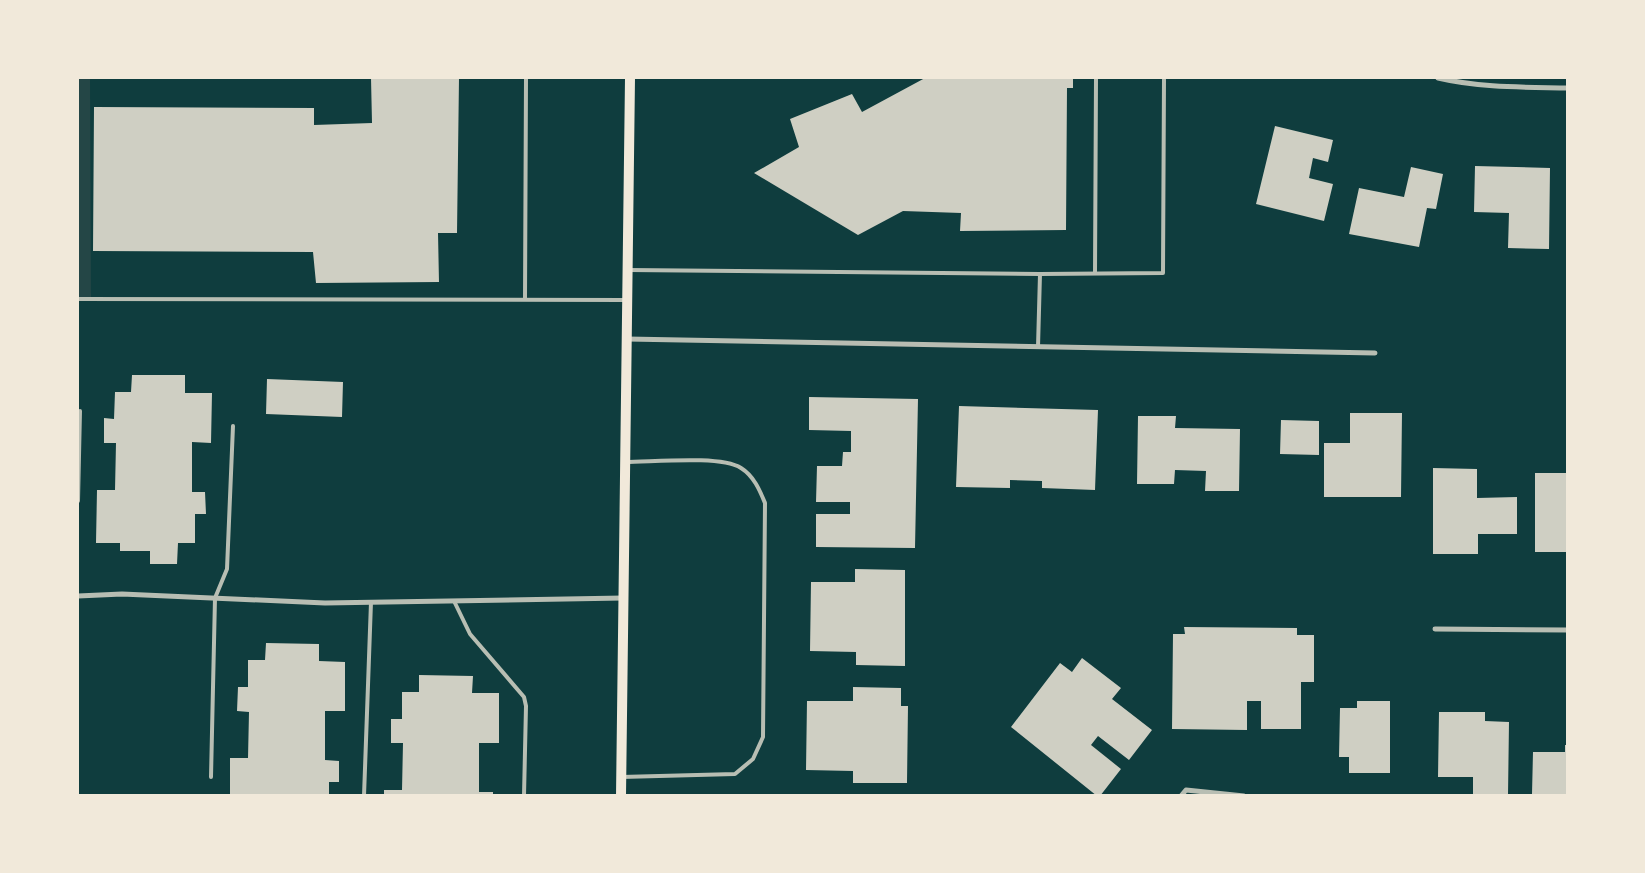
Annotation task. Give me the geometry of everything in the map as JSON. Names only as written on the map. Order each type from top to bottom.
[{"type":"main road","points":[[621,796],[630,78]]},
{"type":"street","points":[[1438,78],[1460,83],[1499,87],[1568,88]]},
{"type":"street","points":[[627,339],[1375,353]]},
{"type":"street","points":[[78,596],[122,594],[325,603],[624,598]]},
{"type":"street","points":[[1435,629],[1568,630]]},
{"type":"street","points":[[1181,796],[1186,790],[1244,796]]},
{"type":"lane","points":[[525,300],[526,78]]},
{"type":"lane","points":[[1095,274],[1096,78]]},
{"type":"lane","points":[[628,270],[1040,274],[1163,272],[1164,78]]},
{"type":"lane","points":[[1038,347],[1040,274]]},
{"type":"lane","points":[[78,299],[628,300]]},
{"type":"lane","points":[[78,501],[80,411]]},
{"type":"lane","points":[[210,777],[215,598],[227,569],[233,426]]},
{"type":"lane","points":[[621,777],[735,774],[754,759],[763,737],[765,504],[757,485],[742,468],[717,461],[625,462]]},
{"type":"lane","points":[[454,601],[470,634],[524,696],[526,706],[524,796]]},
{"type":"lane","points":[[364,796],[371,602]]},
{"type":"shaded area","points":[[78,78],[90,78],[91,299],[78,298]]},
{"type":"building","points":[[371,78],[459,78],[457,233],[438,233],[439,282],[316,283],[313,252],[93,251],[94,107],[314,108],[314,125],[372,123]]},
{"type":"building","points":[[925,78],[1073,78],[1073,88],[1067,88],[1066,230],[960,231],[961,213],[903,211],[858,235],[754,173],[799,147],[790,119],[852,94],[862,112]]},
{"type":"building","points":[[1275,126],[1333,140],[1328,162],[1313,158],[1309,178],[1333,184],[1324,221],[1256,204]]},
{"type":"building","points":[[1475,166],[1550,168],[1549,249],[1508,248],[1509,213],[1474,212]]},
{"type":"building","points":[[1411,167],[1443,174],[1436,209],[1427,208],[1419,247],[1349,234],[1359,188],[1404,197]]},
{"type":"building","points":[[132,375],[185,375],[185,393],[212,393],[211,443],[192,442],[192,492],[205,492],[206,514],[195,514],[195,543],[178,543],[177,564],[150,564],[150,551],[120,551],[120,543],[96,543],[97,490],[115,490],[116,443],[104,443],[104,418],[114,419],[115,392],[131,392]]},
{"type":"building","points":[[267,379],[343,382],[342,417],[266,414]]},
{"type":"building","points":[[809,397],[918,399],[915,548],[816,547],[816,514],[850,514],[850,502],[816,502],[817,466],[842,466],[843,452],[851,452],[851,431],[809,430]]},
{"type":"building","points":[[959,406],[1098,410],[1095,490],[1042,488],[1042,481],[1010,480],[1010,488],[956,487]]},
{"type":"building","points":[[1350,413],[1402,413],[1401,497],[1324,497],[1324,443],[1350,443]]},
{"type":"building","points":[[1138,416],[1176,416],[1175,428],[1240,429],[1239,491],[1205,491],[1206,471],[1175,470],[1174,484],[1137,484]]},
{"type":"building","points":[[1281,420],[1319,421],[1319,455],[1280,454]]},
{"type":"building","points":[[1433,468],[1477,469],[1477,498],[1517,497],[1517,534],[1478,534],[1478,554],[1433,554]]},
{"type":"building","points":[[1535,473],[1568,473],[1568,552],[1535,552]]},
{"type":"building","points":[[855,569],[905,570],[905,666],[856,665],[856,652],[810,651],[811,582],[855,582]]},
{"type":"building","points":[[1184,627],[1297,628],[1297,635],[1314,635],[1314,682],[1301,682],[1301,729],[1261,729],[1261,701],[1247,701],[1247,730],[1172,729],[1173,634],[1185,634]]},
{"type":"building","points":[[266,643],[319,644],[319,661],[345,662],[345,711],[325,711],[325,760],[339,761],[339,782],[329,782],[329,796],[230,796],[230,758],[248,758],[249,712],[237,711],[238,687],[248,687],[248,660],[265,660]]},
{"type":"building","points":[[1082,658],[1121,688],[1112,699],[1152,730],[1129,760],[1098,736],[1091,745],[1121,769],[1100,796],[1097,796],[1011,727],[1060,663],[1072,672]]},
{"type":"building","points":[[419,675],[473,676],[472,693],[499,693],[499,743],[479,743],[479,792],[493,792],[493,796],[384,796],[384,790],[402,790],[403,743],[391,743],[391,719],[402,719],[402,692],[419,692]]},
{"type":"building","points":[[853,687],[901,688],[901,706],[908,706],[907,783],[853,783],[853,771],[806,770],[807,701],[853,701]]},
{"type":"building","points":[[1357,701],[1390,701],[1390,773],[1349,773],[1349,757],[1339,757],[1340,708],[1357,708]]},
{"type":"building","points":[[1439,712],[1485,712],[1485,721],[1509,722],[1508,796],[1473,796],[1473,777],[1438,777]]},
{"type":"building","points":[[1565,745],[1568,745],[1568,794],[1532,794],[1533,752],[1565,752]]}]
